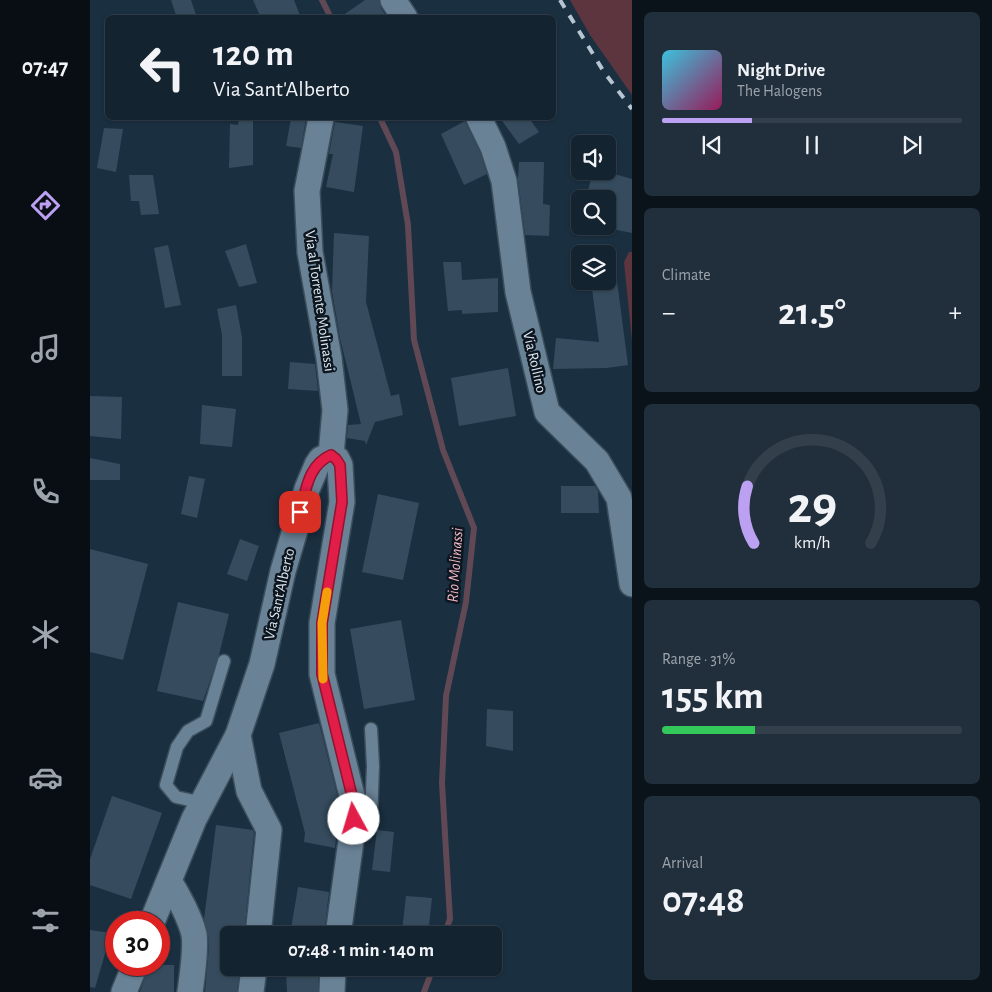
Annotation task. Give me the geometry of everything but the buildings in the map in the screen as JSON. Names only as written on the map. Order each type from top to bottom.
[{"type":"street","points":[[393,0],[403,15]]},
{"type":"street","name":"Via al Torrente Molinassi","points":[[320,120],[307,191],[310,252],[329,358],[335,410],[331,455]]},
{"type":"street","name":"Via Rollino","points":[[480,120],[493,147],[504,181],[518,292],[547,412],[597,461],[620,498],[632,584]]},
{"type":"street","points":[[331,455],[340,465],[342,502],[322,623],[322,674],[354,804],[354,819],[339,926]]},
{"type":"street","name":"Via Sant'Alberto","points":[[157,911],[194,819],[238,735],[262,664],[282,571],[306,489],[313,470],[322,460],[331,455]]},
{"type":"street","points":[[238,735],[249,791],[269,830],[259,926]]},
{"type":"street","points":[[169,881],[179,896],[194,934],[190,992]]},
{"type":"street","points":[[124,992],[131,976]]},
{"type":"street","points":[[251,992],[253,976]]},
{"type":"street","points":[[332,992],[333,976]]},
{"type":"lane","points":[[203,803],[176,797],[166,785],[177,747],[188,731],[206,720],[224,661]]},
{"type":"lane","points":[[354,819],[372,820],[373,766],[371,729]]},
{"type":"shaded area","points":[[570,0],[632,0],[632,95],[590,35]]},
{"type":"shaded area","points":[[629,252],[632,252],[632,341],[624,262]]},
{"type":"waterway","name":"Rio Molinassi","points":[[322,0],[330,15]]},
{"type":"waterway","name":"Rio Molinassi","points":[[381,120],[396,152],[408,225],[414,340],[443,450],[474,528],[466,602],[446,696],[442,783],[450,919],[447,926]]},
{"type":"waterway","name":"Rio Molinassi","points":[[424,992],[430,976]]},
{"type":"railway","points":[[560,0],[604,72],[632,109]]},
{"type":"slow traffic","points":[[323,679],[322,623],[327,592]]},
{"type":"route","points":[[300,512],[313,470],[322,460],[331,455],[340,465],[342,502],[322,623],[322,674],[354,804],[354,819]]}]
